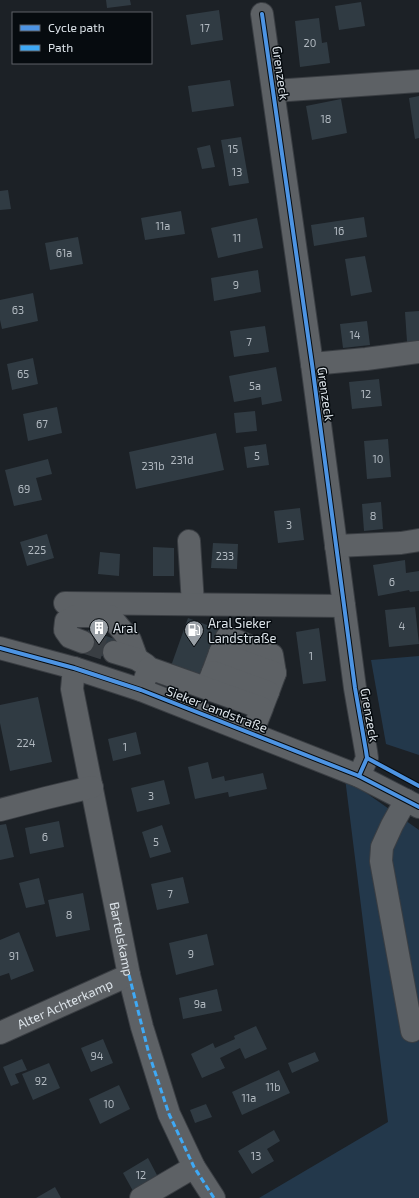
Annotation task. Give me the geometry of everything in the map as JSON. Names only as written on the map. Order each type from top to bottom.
[{"type":"street","name":"Grenzeck","points":[[262,14],[338,552],[355,688],[367,758],[359,776]]},
{"type":"street","points":[[274,91],[419,82]]},
{"type":"street","points":[[312,364],[419,352]]},
{"type":"street","points":[[338,552],[419,540]]},
{"type":"street","points":[[189,542],[193,604]]},
{"type":"street","points":[[338,552],[419,550]]},
{"type":"street","points":[[65,603],[344,606]]},
{"type":"street","points":[[84,642],[70,637],[65,630],[66,620],[75,616],[110,616],[130,640],[143,663],[141,690]]},
{"type":"street","name":"Sieker Landstraße","points":[[0,648],[74,668],[141,690],[359,776],[412,804]]},
{"type":"street","points":[[114,652],[143,663],[213,671],[268,691]]},
{"type":"street","name":"Bartelskamp","points":[[74,668],[72,688],[129,975],[148,1047],[169,1114],[194,1168],[214,1198]]},
{"type":"street","points":[[213,671],[268,691]]},
{"type":"street","points":[[252,733],[268,691]]},
{"type":"street","points":[[0,810],[92,787]]},
{"type":"street","points":[[412,804],[392,825],[382,847],[382,860],[412,1031]]},
{"type":"street","name":"Alter Achterkamp","points":[[0,1033],[129,975]]},
{"type":"street","points":[[141,1198],[194,1168]]},
{"type":"shaded area","points":[[419,656],[419,755],[386,744],[371,660]]},
{"type":"shaded area","points":[[345,778],[419,830],[419,1198],[259,1198],[388,1122]]},
{"type":"building","points":[[106,0],[130,0],[131,5],[107,8]]},
{"type":"building","points":[[361,2],[365,26],[339,30],[335,6]]},
{"type":"building","points":[[219,10],[223,40],[191,45],[186,15]]},
{"type":"building","points":[[319,18],[322,43],[327,42],[330,63],[300,67],[295,21]]},
{"type":"building","points":[[230,80],[234,106],[192,112],[188,86]]},
{"type":"building","points":[[419,96],[419,138],[415,139],[409,98]]},
{"type":"building","points":[[341,99],[347,133],[312,140],[306,106]]},
{"type":"building","points":[[241,137],[249,183],[229,186],[221,140]]},
{"type":"building","points":[[210,145],[215,167],[202,169],[197,148]]},
{"type":"building","points":[[8,190],[11,209],[0,210],[0,191]]},
{"type":"building","points":[[181,211],[185,234],[145,240],[141,218]]},
{"type":"building","points":[[364,217],[367,237],[314,246],[311,225]]},
{"type":"building","points":[[257,218],[263,248],[218,258],[211,228]]},
{"type":"building","points":[[78,237],[83,264],[50,270],[45,243]]},
{"type":"building","points":[[365,256],[372,292],[351,296],[345,259]]},
{"type":"building","points":[[258,270],[261,292],[214,301],[211,278]]},
{"type":"building","points":[[33,293],[38,321],[2,329],[0,320],[0,300]]},
{"type":"building","points":[[419,311],[419,342],[407,342],[405,312]]},
{"type":"building","points":[[367,321],[370,345],[343,348],[340,324]]},
{"type":"building","points":[[265,326],[269,352],[234,357],[230,331]]},
{"type":"building","points":[[33,358],[38,384],[12,390],[7,364]]},
{"type":"building","points":[[276,367],[282,401],[262,405],[261,397],[234,402],[229,376]]},
{"type":"building","points":[[379,379],[382,406],[352,409],[349,382]]},
{"type":"building","points":[[57,407],[62,433],[28,441],[23,414]]},
{"type":"building","points":[[255,411],[257,431],[236,433],[234,413]]},
{"type":"building","points":[[216,433],[224,470],[136,489],[129,452]]},
{"type":"building","points":[[388,439],[391,477],[367,479],[364,441]]},
{"type":"building","points":[[266,444],[269,465],[247,468],[244,447]]},
{"type":"building","points":[[48,459],[52,474],[36,478],[42,500],[14,506],[5,470]]},
{"type":"building","points":[[381,502],[383,529],[364,531],[362,504]]},
{"type":"building","points":[[300,508],[304,540],[278,543],[274,511]]},
{"type":"building","points":[[47,534],[54,558],[27,566],[20,542]]},
{"type":"building","points":[[213,543],[238,544],[237,569],[211,568]]},
{"type":"building","points":[[153,547],[174,548],[174,576],[153,576]]},
{"type":"building","points":[[100,552],[120,554],[119,576],[98,574]]},
{"type":"building","points":[[405,560],[406,573],[419,571],[419,591],[410,592],[409,590],[378,596],[373,565]]},
{"type":"building","points":[[415,607],[419,644],[389,647],[385,610]]},
{"type":"building","points":[[188,618],[264,646],[243,704],[171,666]]},
{"type":"building","points":[[319,628],[326,681],[303,684],[296,632]]},
{"type":"building","name":"Aral","points":[[88,630],[118,640],[111,659],[81,649]]},
{"type":"building","points":[[38,697],[52,762],[10,771],[0,723],[0,705]]},
{"type":"building","points":[[136,732],[141,754],[113,761],[108,739]]},
{"type":"building","points":[[208,762],[212,779],[224,776],[225,781],[263,773],[267,789],[229,797],[228,792],[195,799],[188,767]]},
{"type":"building","points":[[164,780],[170,804],[137,812],[131,788]]},
{"type":"building","points":[[59,821],[64,847],[30,854],[25,828]]},
{"type":"building","points":[[6,824],[14,857],[0,860],[0,825]]},
{"type":"building","points":[[162,825],[171,852],[150,858],[142,832]]},
{"type":"building","points":[[183,877],[189,903],[157,910],[151,884]]},
{"type":"building","points":[[39,878],[45,904],[26,908],[19,883]]},
{"type":"building","points":[[83,893],[90,930],[56,937],[48,900]]},
{"type":"building","points":[[19,932],[34,971],[11,980],[9,973],[0,976],[0,940]]},
{"type":"building","points":[[207,934],[214,965],[176,975],[169,943]]},
{"type":"building","points":[[217,989],[222,1011],[183,1019],[179,998]]},
{"type":"building","points":[[256,1026],[267,1049],[245,1059],[240,1048],[220,1058],[225,1068],[202,1078],[191,1054],[213,1043],[215,1048],[235,1039],[234,1036]]},
{"type":"building","points":[[103,1039],[113,1063],[91,1072],[81,1048]]},
{"type":"building","points":[[315,1052],[319,1061],[292,1073],[288,1063]]},
{"type":"building","points":[[22,1059],[27,1070],[15,1074],[19,1083],[11,1086],[3,1067]]},
{"type":"building","points":[[49,1063],[60,1088],[33,1100],[22,1074]]},
{"type":"building","points":[[279,1070],[290,1093],[242,1115],[232,1092]]},
{"type":"building","points":[[119,1085],[130,1109],[100,1124],[89,1099]]},
{"type":"building","points":[[206,1104],[212,1117],[195,1123],[190,1110]]},
{"type":"building","points":[[274,1130],[280,1141],[267,1149],[274,1161],[252,1174],[238,1151]]},
{"type":"building","points":[[148,1158],[158,1177],[133,1191],[123,1173]]},
{"type":"building","points":[[55,1187],[61,1198],[36,1198]]},
{"type":"tunnel","points":[[83,642],[114,652]]},
{"type":"marked path","points":[[129,975],[149,1054],[169,1114],[194,1167],[214,1198]]},
{"type":"cycle path","points":[[262,14],[312,364],[355,688],[367,758],[359,776]]},
{"type":"cycle path","points":[[0,648],[74,668],[141,690],[359,776],[419,807]]},
{"type":"cycle path","points":[[367,758],[419,786]]},
{"type":"place","name":"Aral","points":[[99,645]]},
{"type":"place","name":"Aral Sieker Landstraße","points":[[194,647]]}]
